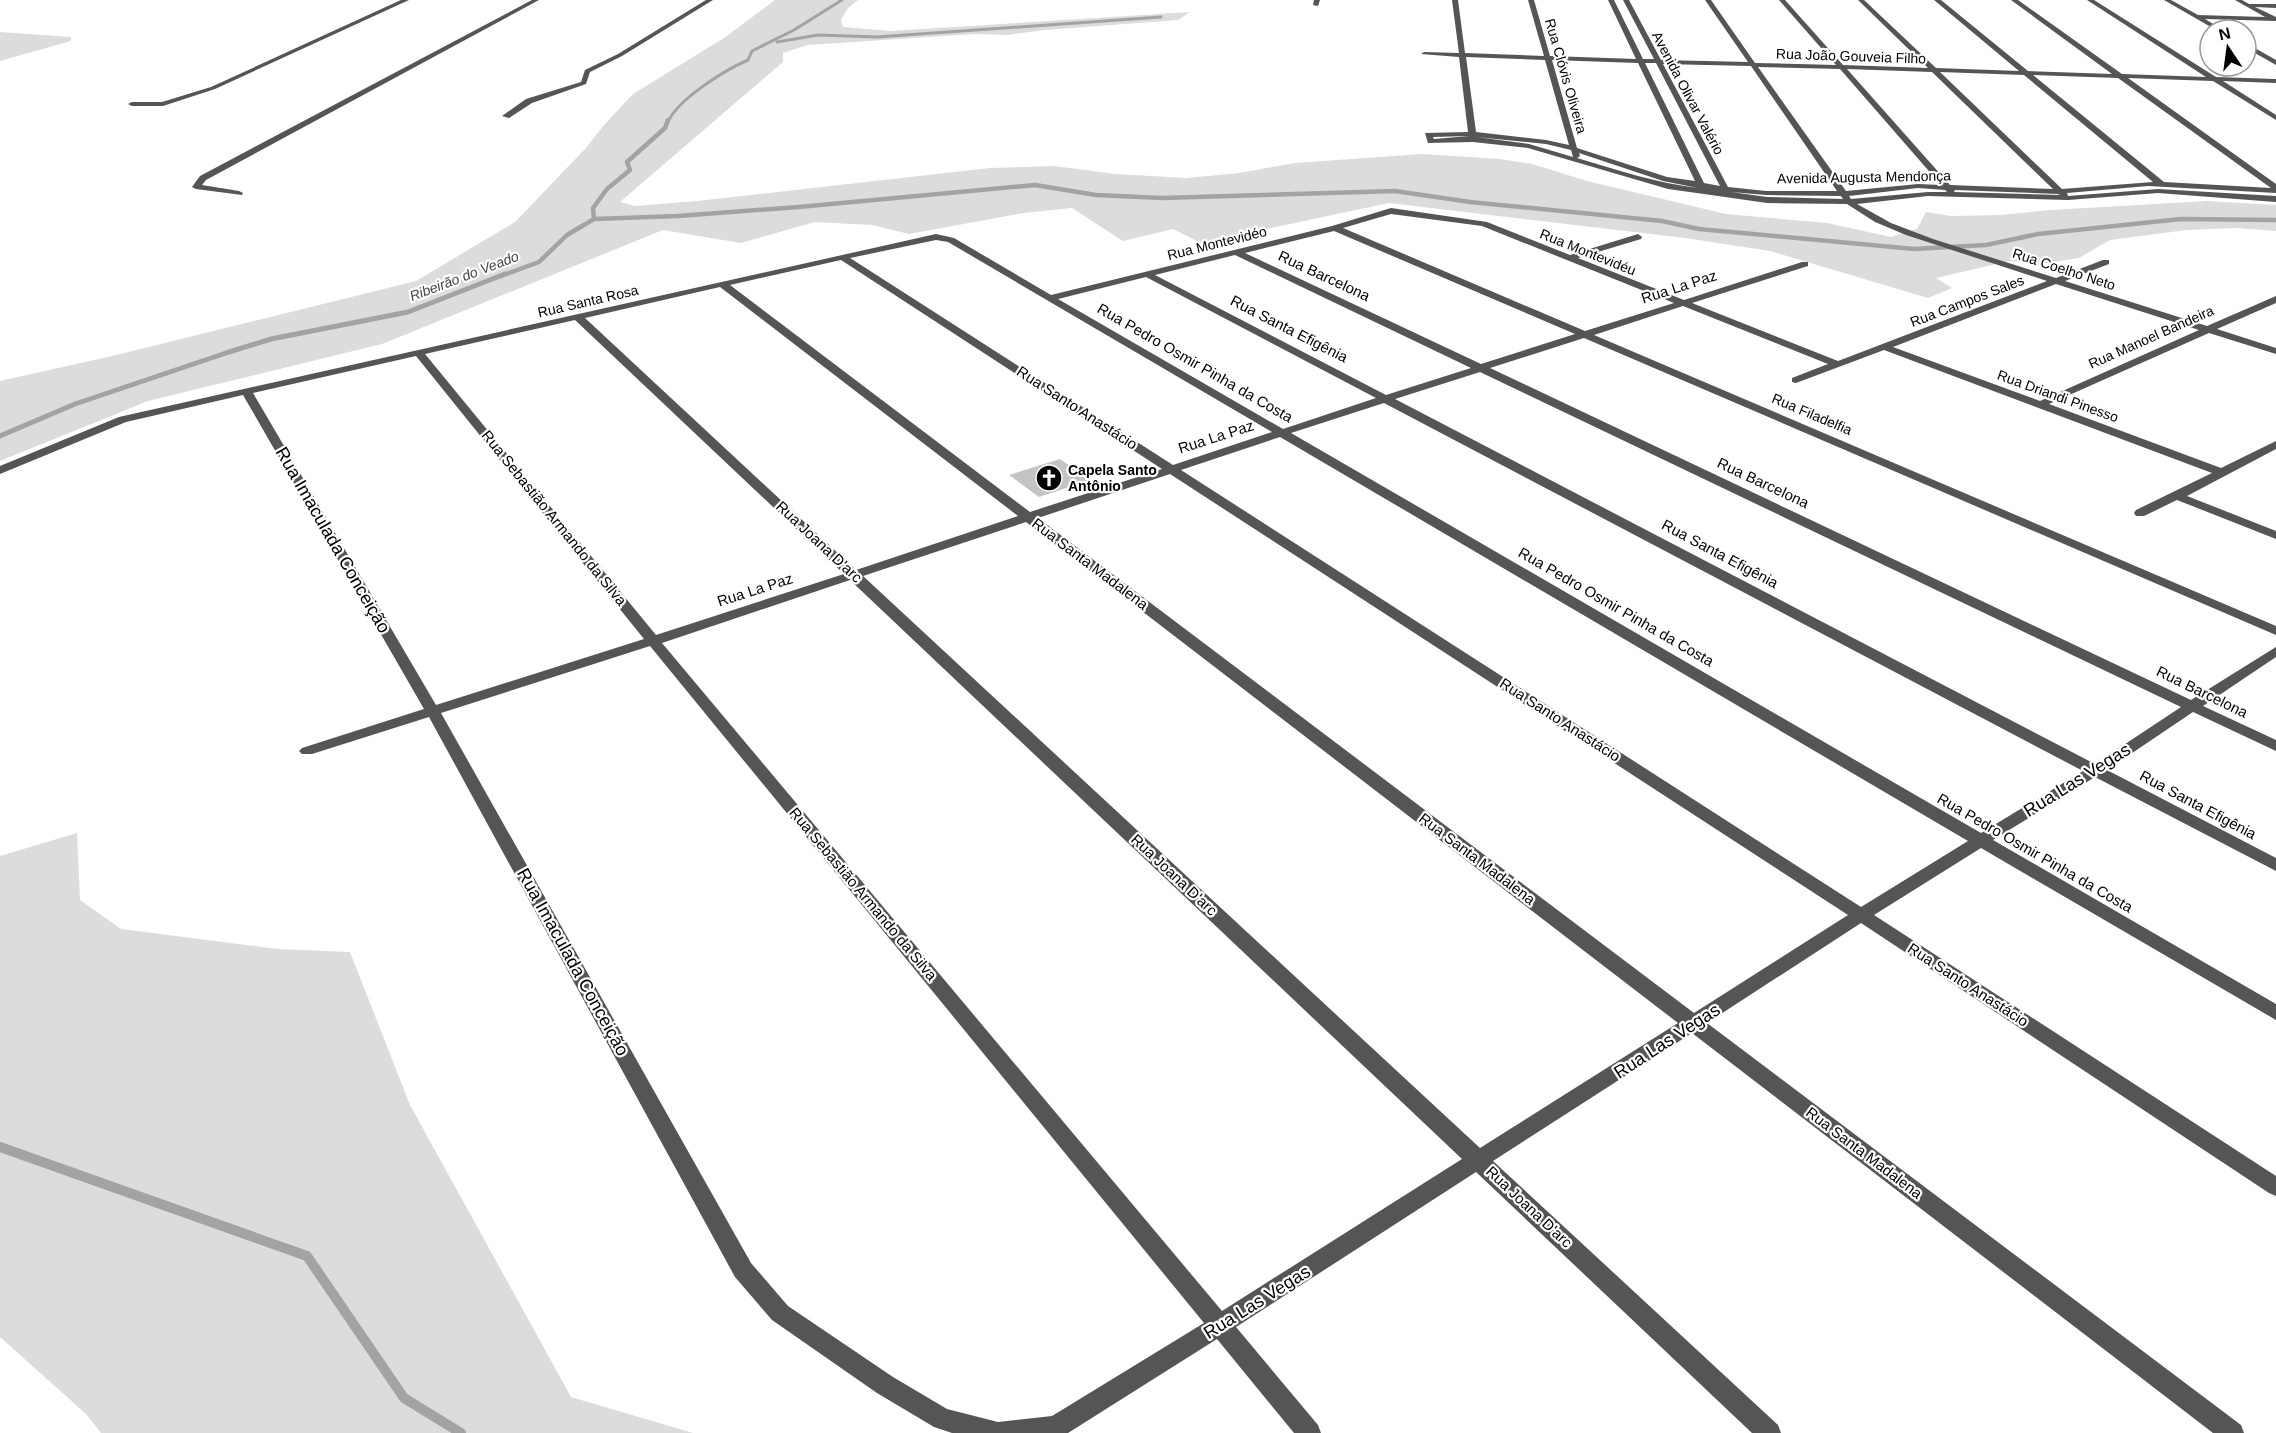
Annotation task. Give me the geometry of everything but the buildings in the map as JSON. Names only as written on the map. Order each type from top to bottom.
[{"type":"street","points":[[132,104],[163,104],[213,88],[406,0]]},
{"type":"street","points":[[239,193],[196,187],[202,178],[536,0]]},
{"type":"street","points":[[506,116],[529,101],[584,83],[587,71],[620,55],[710,0]]},
{"type":"street","points":[[1455,0],[1473,137]]},
{"type":"street","name":"Rua Clóvis Oliveira","points":[[1531,0],[1578,159]]},
{"type":"street","points":[[1611,0],[1703,189]]},
{"type":"street","name":"Avenida Olivar Valério","points":[[1626,0],[1727,193]]},
{"type":"street","points":[[1708,0],[1846,198]]},
{"type":"street","points":[[1782,0],[1951,191]]},
{"type":"street","points":[[1861,0],[2068,198]]},
{"type":"street","points":[[1937,0],[2172,192]]},
{"type":"street","points":[[2014,0],[2276,190]]},
{"type":"street","points":[[2090,0],[2276,118]]},
{"type":"street","points":[[2167,0],[2198,17],[2276,19]]},
{"type":"street","points":[[2238,0],[2276,19]]},
{"type":"street","points":[[2248,5],[2276,6]]},
{"type":"street","points":[[2258,52],[2276,63]]},
{"type":"street","name":"Rua João Gouveia Filho","points":[[1424,54],[2276,81]]},
{"type":"street","points":[[1473,137],[1529,146],[1641,179],[1727,193],[1846,198],[1919,195],[1951,191],[2068,198],[2172,192],[2276,199]]},
{"type":"street","points":[[1431,141],[1473,137],[1534,140],[1574,149],[1703,189]]},
{"type":"street","name":"Avenida Augusta Mendonça","points":[[1951,191],[2061,191],[2160,184],[2276,190]]},
{"type":"street","name":"Rua Coelho Neto","points":[[1846,198],[1885,224],[1930,241],[2276,351]]},
{"type":"street","name":"Rua Montevidéo","points":[[1049,298],[1335,228],[1391,212]]},
{"type":"street","name":"Rua Montevidéu","points":[[1391,212],[1484,224],[1837,364]]},
{"type":"street","name":"Rua Filadelfia","points":[[1335,228],[1588,334],[2276,631]]},
{"type":"street","name":"Rua Santa Rosa","points":[[0,470],[123,419],[936,237]]},
{"type":"street","name":"Rua Pedro Osmir Pinha da Costa","points":[[936,237],[951,240],[1283,432],[2276,1012]]},
{"type":"street","points":[[1569,258],[1638,237]]},
{"type":"street","name":"Rua Barcelona","points":[[1236,252],[2276,746]]},
{"type":"street","name":"Rua Santo Anastácio","points":[[842,257],[1861,915],[2276,1187]]},
{"type":"street","name":"Rua Campos Sales","points":[[1796,380],[2106,262]]},
{"type":"street","name":"Rua La Paz","points":[[307,751],[653,641],[1283,432],[1805,264]]},
{"type":"street","name":"Rua Santa Efigênia","points":[[1147,274],[2097,769],[2276,865]]},
{"type":"street","name":"Rua Santa Madalena","points":[[722,284],[2232,1433]]},
{"type":"street","name":"Rua Manoel Bandeira","points":[[2039,405],[2276,299]]},
{"type":"street","name":"Rua Joana D'arc","points":[[578,317],[1769,1433]]},
{"type":"street","name":"Rua Driandi Pinesso","points":[[1885,347],[2221,472]]},
{"type":"street","name":"Rua Sebastião Armando da Silva","points":[[419,353],[653,641],[1309,1433]]},
{"type":"street","name":"Rua Imaculada Conceição","points":[[247,392],[433,712],[743,1270],[780,1313],[885,1385],[942,1419],[998,1433],[1056,1427]]},
{"type":"street","points":[[2140,513],[2276,444]]},
{"type":"street","points":[[2177,496],[2276,535]]},
{"type":"street","name":"Rua Las Vegas","points":[[1056,1427],[1220,1325],[1861,915],[2097,769],[2276,651]]},
{"type":"shaded area","points":[[775,0],[858,0],[848,8],[841,20],[843,27],[891,31],[1190,12],[1178,20],[1007,35],[975,34],[808,45],[783,53],[783,62],[620,202],[635,206],[697,201],[990,168],[1054,166],[1115,174],[1186,178],[1239,173],[1295,163],[1422,154],[1500,159],[1532,164],[1587,181],[1726,214],[1827,223],[1891,237],[1917,229],[1926,212],[1951,216],[2000,215],[2207,201],[2276,205],[2276,231],[2236,228],[2187,230],[2110,240],[2079,258],[2040,264],[2009,261],[1936,278],[1952,288],[1928,298],[1770,251],[1685,238],[1389,203],[1201,243],[1173,229],[1123,241],[1072,208],[1023,213],[909,234],[872,225],[815,222],[741,243],[663,230],[382,344],[148,401],[0,461],[0,381],[108,357],[416,281],[515,222],[586,148],[633,94],[724,38]]},
{"type":"shaded area","points":[[0,32],[71,37],[71,41],[0,61]]},
{"type":"shaded area","points":[[77,833],[80,900],[121,929],[278,949],[350,952],[410,1105],[571,1397],[693,1433],[101,1433],[86,1414],[0,1337],[0,856]]},
{"type":"waterway","name":"Ribeirão do Veado","points":[[668,122],[681,104],[715,78],[748,60],[752,51],[794,30],[842,0]]},
{"type":"waterway","points":[[777,42],[818,35],[877,37],[1161,17]]},
{"type":"waterway","name":"Ribeirão do Veado","points":[[594,219],[593,208],[607,189],[630,170],[627,162],[665,128],[668,120]]},
{"type":"waterway","points":[[594,219],[678,216],[799,207],[1035,185],[1096,195],[1162,198],[1395,191],[1470,202],[1662,221],[1699,229],[1914,249],[1986,245],[2038,234],[2181,219],[2276,220]]},
{"type":"waterway","name":"Ribeirão do Veado","points":[[501,276],[539,262],[567,235],[594,219]]},
{"type":"waterway","name":"Ribeirão do Veado","points":[[0,436],[75,404],[229,352],[271,339],[408,312],[505,274]]},
{"type":"waterway","points":[[0,1147],[307,1256],[404,1398],[461,1433]]},
{"type":"place","name":"Capela Santo Antônio","points":[[1049,478]]}]
